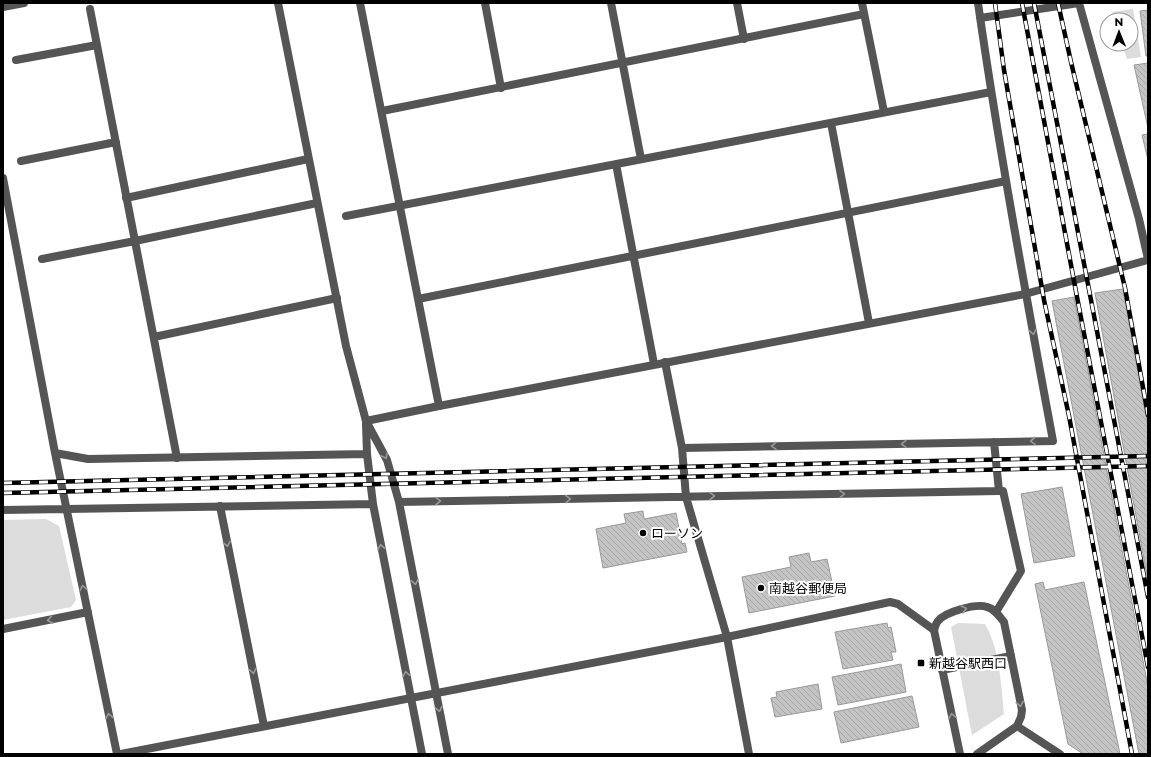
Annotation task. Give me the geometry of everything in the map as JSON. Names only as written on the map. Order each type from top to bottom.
[{"type":"street","points":[[3,7],[24,3]]},
{"type":"street","points":[[278,3],[346,346],[366,421],[367,454],[372,504],[422,754]]},
{"type":"street","points":[[360,3],[439,406]]},
{"type":"street","points":[[485,3],[502,88]]},
{"type":"street","points":[[611,3],[624,63],[641,159]]},
{"type":"street","points":[[737,3],[744,39]]},
{"type":"street","points":[[862,3],[884,112]]},
{"type":"street","points":[[682,448],[1053,441],[1025,294],[991,92],[978,3]]},
{"type":"street","points":[[366,421],[654,364],[1025,294],[1148,260],[1139,219],[1079,3],[980,18]]},
{"type":"street","points":[[90,9],[177,458]]},
{"type":"street","points":[[382,111],[864,14]]},
{"type":"street","points":[[16,60],[96,45]]},
{"type":"street","points":[[346,216],[991,92]]},
{"type":"street","points":[[831,123],[869,323]]},
{"type":"street","points":[[21,161],[116,142]]},
{"type":"street","points":[[126,198],[308,159]]},
{"type":"street","points":[[616,164],[654,364]]},
{"type":"street","points":[[3,178],[55,453],[117,754]]},
{"type":"street","points":[[418,299],[1006,181]]},
{"type":"street","points":[[42,259],[317,203]]},
{"type":"street","points":[[154,337],[337,298]]},
{"type":"street","points":[[665,362],[682,448],[686,497],[727,637],[749,754]]},
{"type":"street","points":[[366,421],[387,460],[399,502],[448,754]]},
{"type":"street","points":[[994,442],[999,491]]},
{"type":"street","points":[[55,453],[88,460],[367,454]]},
{"type":"street","points":[[399,502],[1003,491],[1021,570],[996,612]]},
{"type":"street","points":[[3,510],[372,504]]},
{"type":"street","points":[[220,506],[264,726]]},
{"type":"street","points":[[121,754],[727,637],[890,602],[898,604],[934,630]]},
{"type":"street","points":[[960,754],[934,630],[938,621],[947,613],[977,606],[988,607],[996,612],[1004,622],[1022,710],[1017,726],[977,754]]},
{"type":"street","points":[[3,629],[88,612]]},
{"type":"street","points":[[942,670],[1010,656]]},
{"type":"street","points":[[1017,726],[1060,754]]},
{"type":"shaded area","points":[[1133,9],[1134,12],[1112,12]]},
{"type":"shaded area","points":[[1139,45],[1141,57],[1127,59],[1125,52],[1139,52]]},
{"type":"shaded area","points":[[46,519],[59,526],[76,600],[71,607],[3,620],[3,520]]},
{"type":"shaded area","points":[[958,623],[985,624],[994,645],[1001,679],[1004,714],[972,735],[951,627]]},
{"type":"building","points":[[1148,10],[1148,56],[1146,56],[1140,11]]},
{"type":"building","points":[[1148,63],[1148,128],[1134,65]]},
{"type":"building","points":[[1148,134],[1148,160],[1142,135]]},
{"type":"building","points":[[1123,289],[1148,427],[1148,581],[1095,293]]},
{"type":"building","points":[[1074,297],[1148,687],[1148,754],[1139,754],[1052,301]]},
{"type":"building","points":[[1062,487],[1075,556],[1034,563],[1021,494]]},
{"type":"building","points":[[643,511],[644,519],[676,513],[682,544],[685,543],[687,552],[603,568],[596,529],[626,523],[624,514]]},
{"type":"building","points":[[809,553],[811,562],[827,559],[835,596],[749,613],[742,577],[791,567],[789,557]]},
{"type":"building","points":[[1043,582],[1045,590],[1084,582],[1120,754],[1083,754],[1068,744],[1035,584]]},
{"type":"building","points":[[887,623],[888,628],[891,627],[896,652],[891,652],[893,660],[843,669],[835,632]]},
{"type":"building","points":[[901,664],[906,692],[838,705],[832,677]]},
{"type":"building","points":[[818,684],[822,709],[775,717],[771,698],[777,697],[776,692]]},
{"type":"building","points":[[912,696],[919,727],[841,743],[834,712]]},
{"type":"railway","points":[[995,3],[1004,70],[1044,300],[1069,416],[1132,754]]},
{"type":"railway","points":[[1022,3],[1148,667]]},
{"type":"railway","points":[[1034,3],[1148,597]]},
{"type":"railway","points":[[1058,3],[1125,288],[1148,415]]},
{"type":"railway","points":[[3,483],[1148,456]]},
{"type":"railway","points":[[3,493],[1148,466]]},
{"type":"place","name":"ローソン","points":[[643,533]]},
{"type":"place","name":"南越谷郵便局","points":[[761,588]]},
{"type":"place","name":"新越谷駅西口","points":[[921,663]]}]
